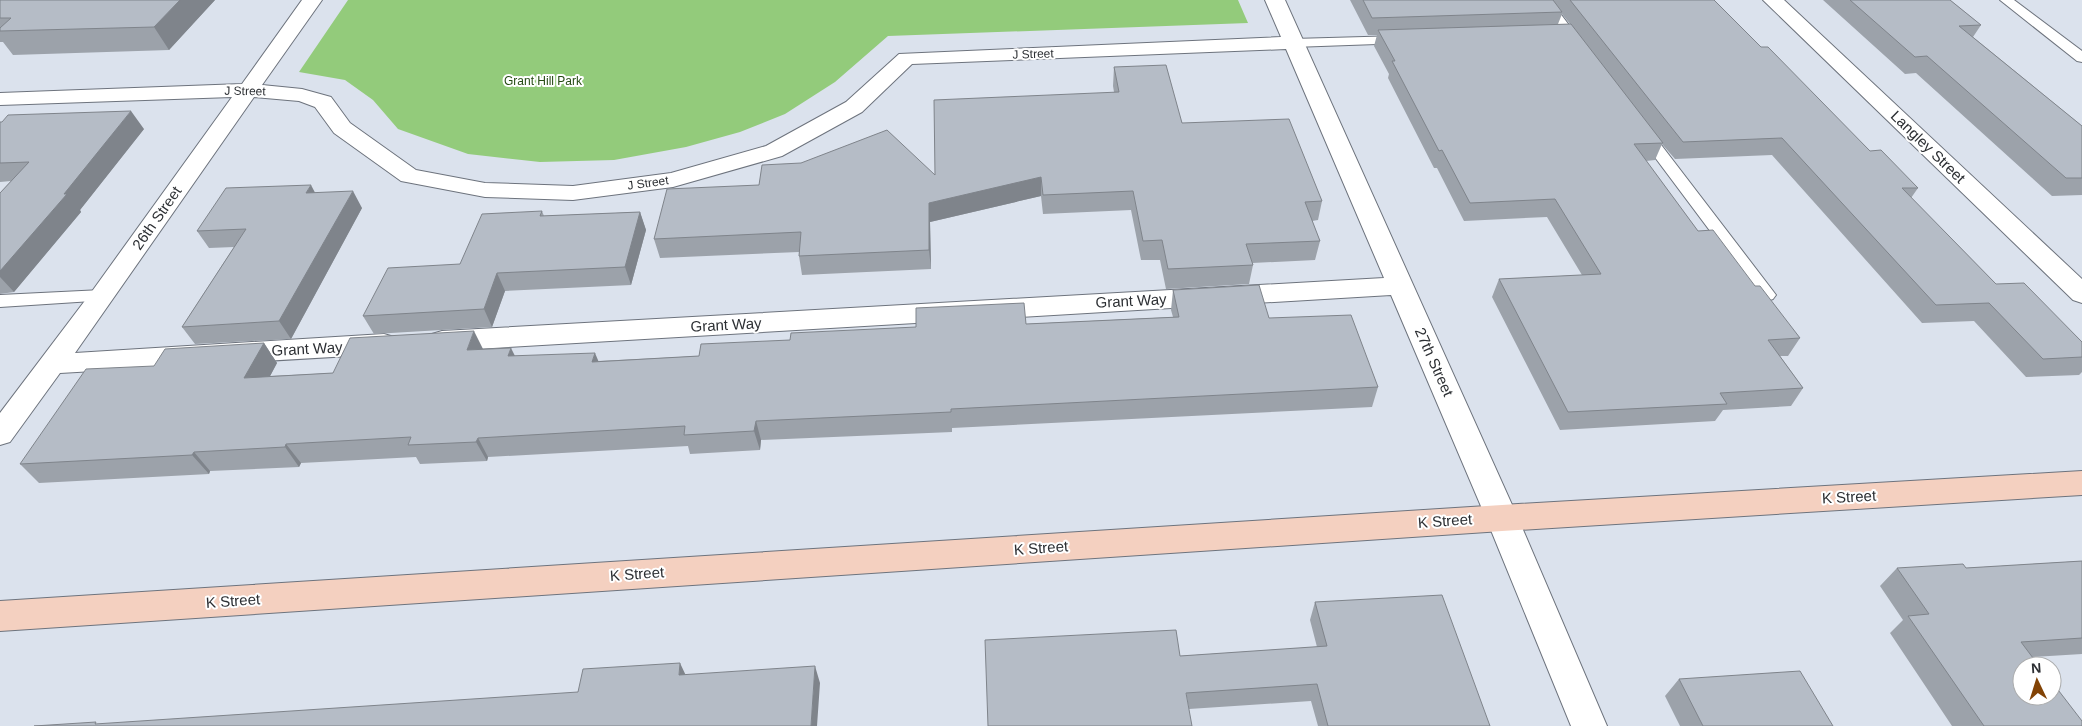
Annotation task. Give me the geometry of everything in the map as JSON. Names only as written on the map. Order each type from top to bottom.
[{"type":"street","name":"26th Street","points":[[0,434],[102,296],[312,0]]},
{"type":"street","name":"27th Street","points":[[1275,0],[1502,518],[1589,726]]},
{"type":"street","name":"Langley Street","points":[[1773,0],[2082,294]]},
{"type":"street","name":"J Street","points":[[0,100],[247,90],[302,95],[323,102],[342,128],[409,176],[485,190],[573,193],[673,180],[774,151],[854,106],[906,58],[1294,44]]},
{"type":"street","name":"Grant Way","points":[[53,364],[1400,286]]},
{"type":"street","name":"K Street","points":[[0,616],[1502,518],[2082,483]]},
{"type":"lane","points":[[1543,0],[1588,59]]},
{"type":"lane","points":[[2006,0],[2082,58]]},
{"type":"lane","points":[[1550,36],[1570,35]]},
{"type":"lane","points":[[1294,44],[1416,40]]},
{"type":"lane","points":[[1636,122],[1768,295]]},
{"type":"lane","points":[[0,301],[102,296]]},
{"type":"green space","name":"Grant Hill Park","points":[[348,0],[1238,0],[1248,23],[888,36],[835,82],[785,114],[740,132],[686,147],[614,160],[540,162],[468,154],[398,129],[373,100],[345,80],[299,72]]},
{"type":"building","points":[[0,0],[180,0],[154,27],[0,31],[0,28],[11,18],[0,18]]},
{"type":"building","points":[[1363,0],[1553,0],[1562,12],[1372,18]]},
{"type":"building","points":[[1570,0],[1714,0],[1761,47],[1768,47],[1870,151],[1881,150],[1918,188],[1902,188],[1996,284],[2024,283],[2082,342],[2082,357],[2043,359],[1989,303],[1936,305],[1782,138],[1683,142]]},
{"type":"building","points":[[1850,0],[1950,0],[1981,25],[1959,26],[2082,126],[2082,178],[2066,178],[1927,56],[1915,57]]},
{"type":"building","points":[[1571,24],[1663,143],[1634,144],[1698,231],[1713,230],[1755,286],[1760,286],[1800,338],[1768,340],[1803,388],[1720,393],[1727,404],[1568,412],[1499,279],[1601,274],[1555,199],[1470,203],[1442,150],[1439,151],[1378,30]]},
{"type":"building","points":[[1166,65],[1182,123],[1289,119],[1322,201],[1305,202],[1320,241],[1246,244],[1253,265],[1168,269],[1162,240],[1143,241],[1133,191],[1043,195],[1041,177],[929,203],[929,250],[799,256],[801,232],[654,239],[667,189],[759,185],[762,165],[801,163],[887,130],[935,175],[934,100],[1119,92],[1114,67]]},
{"type":"building","points":[[131,111],[64,194],[67,194],[0,271],[0,193],[29,162],[0,163],[0,122],[8,115]]},
{"type":"building","points":[[311,185],[306,193],[353,191],[279,321],[182,327],[246,229],[197,231],[226,188]]},
{"type":"building","points":[[542,211],[540,216],[640,212],[625,267],[497,273],[484,309],[363,316],[388,268],[460,264],[482,214]]},
{"type":"building","points":[[1259,285],[1269,318],[1351,315],[1378,387],[951,409],[951,412],[756,421],[754,431],[684,435],[685,426],[478,438],[476,442],[408,445],[411,437],[286,444],[285,447],[194,452],[192,455],[20,464],[86,369],[154,366],[165,349],[264,343],[244,378],[333,373],[350,338],[474,331],[467,350],[511,348],[508,356],[595,353],[592,362],[699,356],[701,344],[790,340],[791,333],[916,327],[916,308],[1024,303],[1026,324],[1179,317],[1173,290]]},
{"type":"building","points":[[2082,561],[2082,638],[2021,642],[2032,656],[2012,656],[2012,706],[2062,706],[2062,695],[2082,721],[2082,726],[1984,726],[1908,616],[1929,614],[1897,568],[1963,564],[1966,568]]},
{"type":"building","points":[[1442,595],[1490,726],[1328,726],[1317,684],[1186,693],[1192,726],[988,726],[985,640],[1176,630],[1180,656],[1327,646],[1315,602]]},
{"type":"building","points":[[680,663],[679,675],[815,666],[811,726],[34,726],[96,722],[95,724],[578,692],[583,669]]},
{"type":"building","points":[[1800,671],[1833,726],[1703,726],[1679,679]]}]
